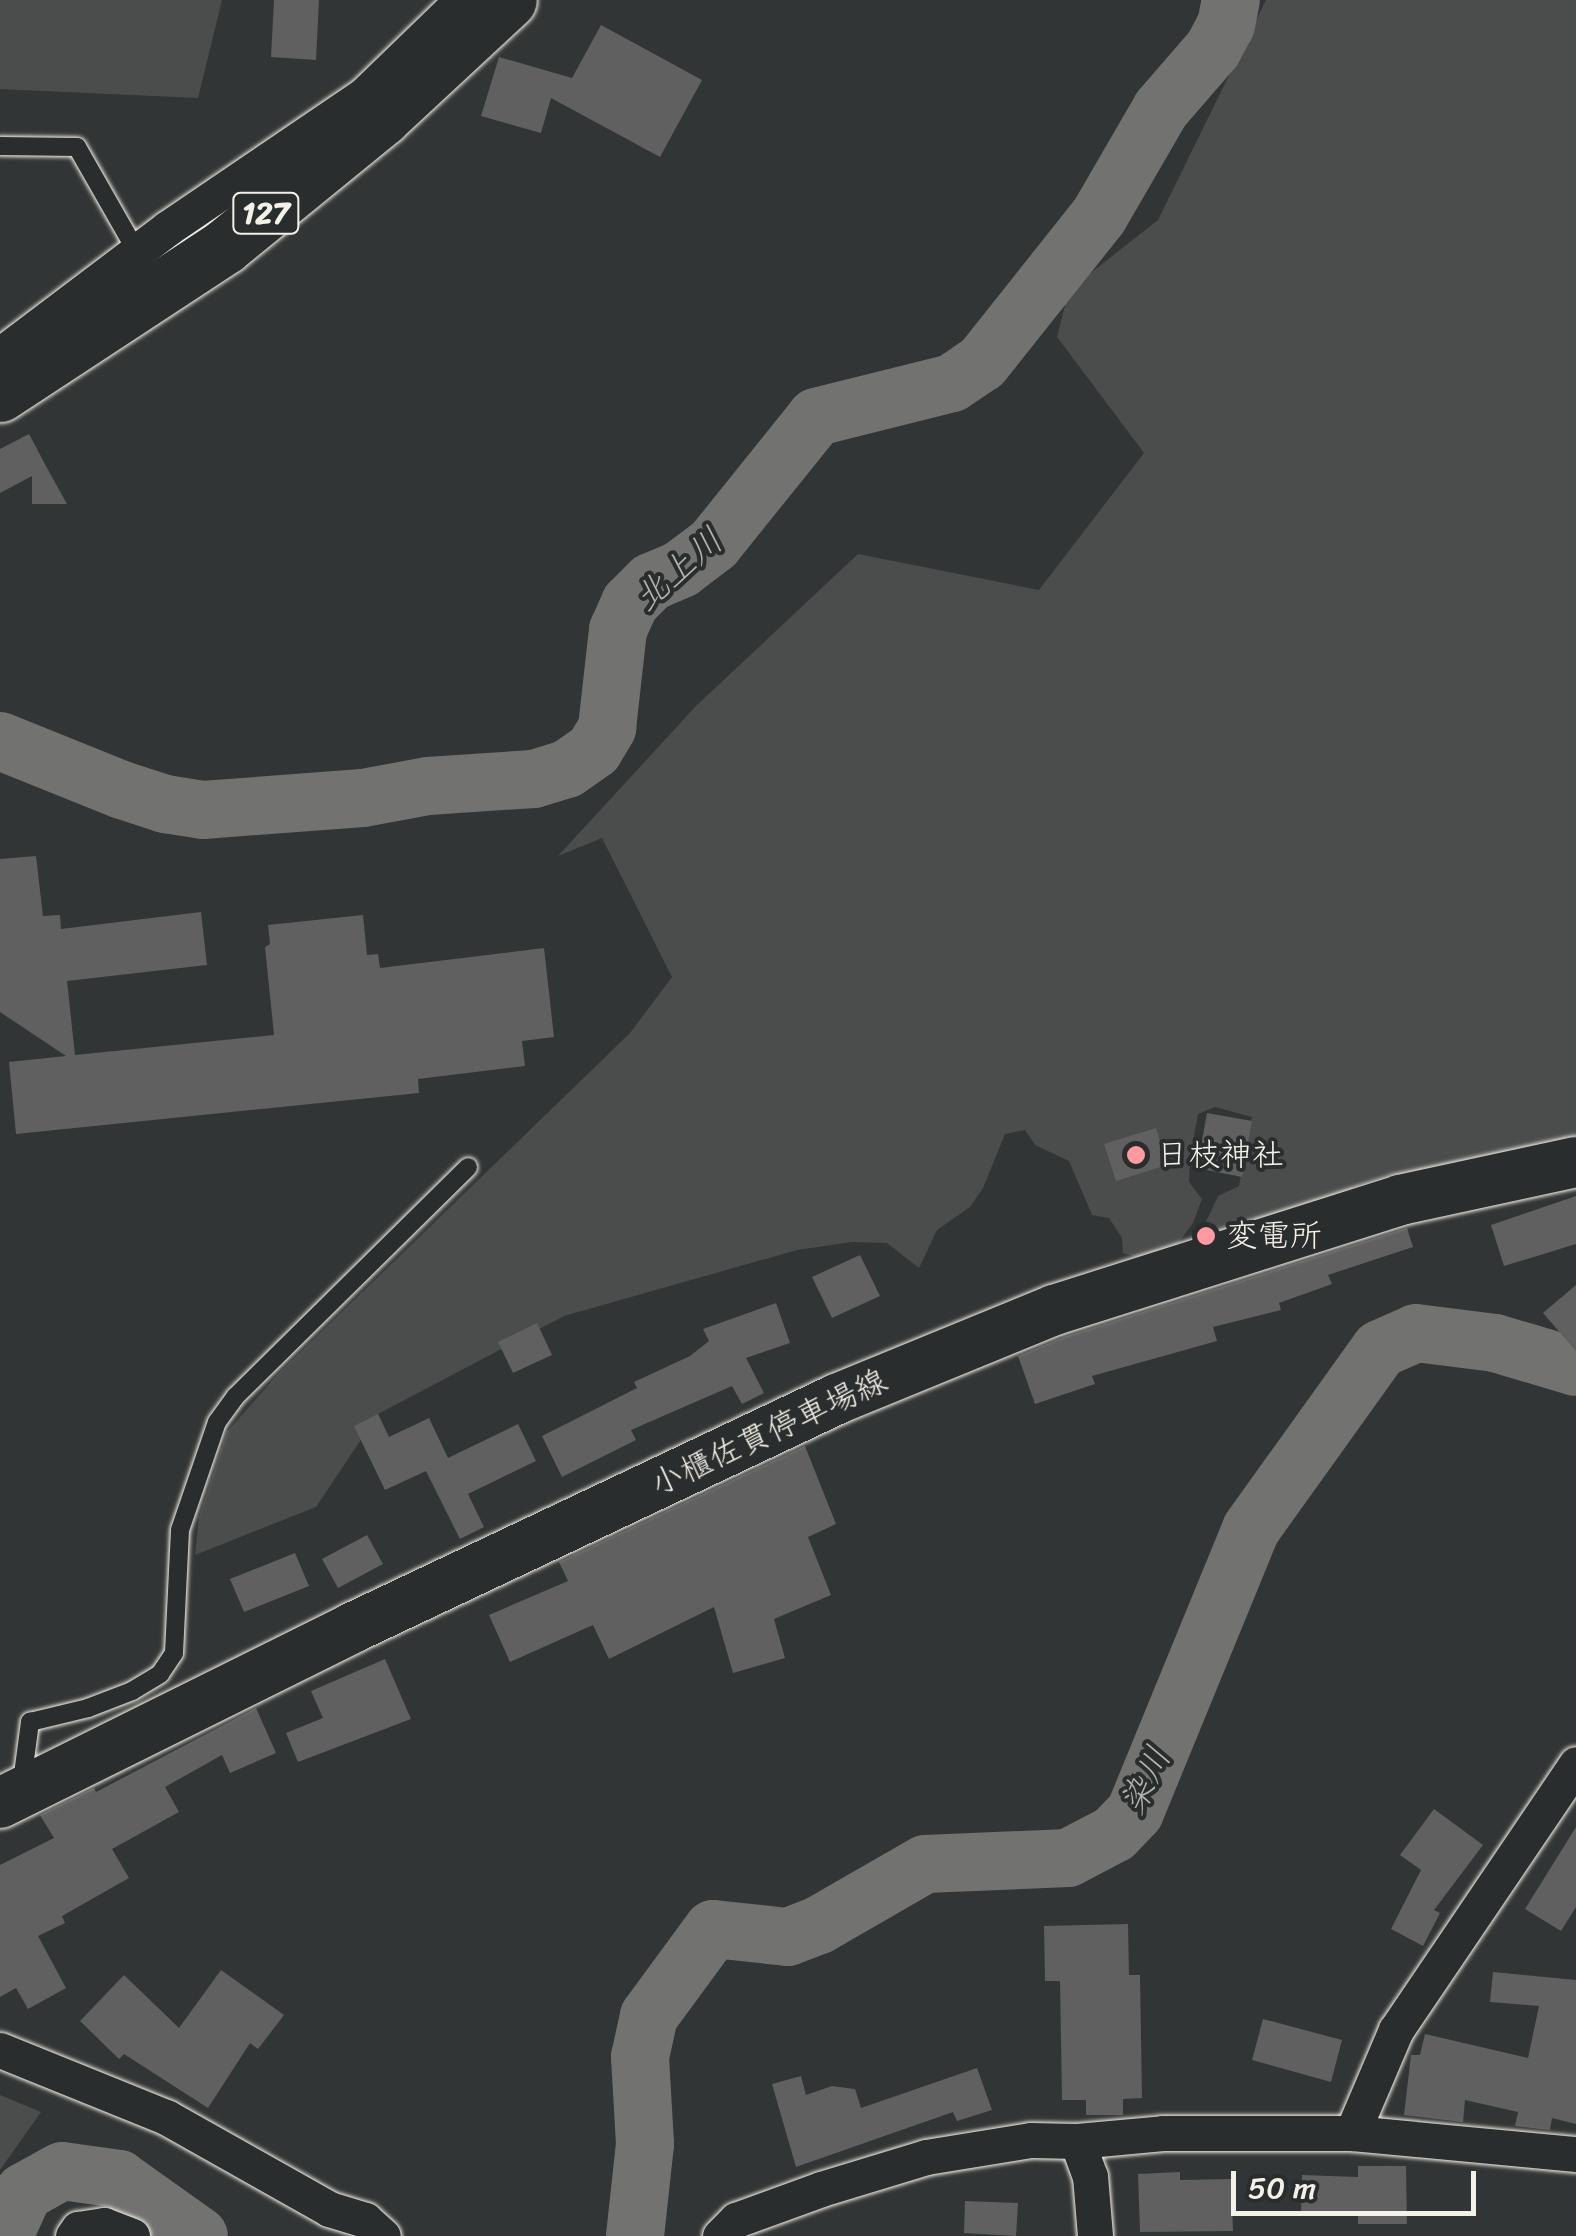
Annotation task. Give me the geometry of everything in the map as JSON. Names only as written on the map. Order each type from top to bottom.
[{"type":"highway","name":"127","points":[[0,394],[225,246],[382,118],[508,0]]},
{"type":"main road","name":"小櫃佐貫停車場線","points":[[10,1798],[352,1628],[837,1400],[1054,1310],[1400,1200],[1576,1162]]},
{"type":"street","points":[[0,355],[137,252],[365,94],[462,0]]},
{"type":"street","points":[[1352,2133],[1396,2030],[1576,1764]]},
{"type":"street","points":[[0,2051],[166,2116],[328,2208],[365,2220],[383,2236]]},
{"type":"street","points":[[720,2236],[736,2220],[926,2156],[998,2143],[1077,2142],[1162,2133],[1352,2133],[1576,2154]]},
{"type":"street","points":[[1077,2142],[1090,2176],[1095,2236]]},
{"type":"street","points":[[73,2236],[78,2229],[104,2225],[132,2236]]},
{"type":"lane","points":[[0,146],[77,147],[137,252]]},
{"type":"lane","points":[[10,1798],[30,1722],[88,1708],[132,1691],[160,1674],[174,1653],[180,1530],[217,1422],[275,1357],[468,1167]]},
{"type":"shaded area","points":[[0,0],[222,0],[198,98],[0,89]]},
{"type":"shaded area","points":[[1266,0],[1576,0],[1576,1144],[1415,1174],[1391,1174],[1353,1187],[1345,1197],[1213,1243],[1202,1230],[1218,1196],[1239,1186],[1252,1117],[1215,1107],[1198,1114],[1189,1182],[1202,1199],[1193,1223],[1168,1257],[1142,1259],[1123,1253],[1122,1238],[1109,1218],[1092,1215],[1069,1161],[1035,1145],[1025,1130],[1005,1134],[983,1188],[970,1207],[937,1230],[919,1268],[887,1243],[852,1242],[797,1250],[564,1316],[378,1414],[316,1507],[195,1555],[199,1517],[227,1432],[279,1373],[630,1033],[672,977],[602,838],[558,856],[696,706],[858,554],[1039,590],[1144,453],[1057,337],[1069,290],[1158,220]]},
{"type":"shaded area","points":[[0,2095],[41,2112],[0,2170]]},
{"type":"building","points":[[274,0],[319,0],[316,60],[271,57]]},
{"type":"building","points":[[601,25],[702,80],[660,157],[551,98],[541,133],[481,116],[499,57],[572,78]]},
{"type":"building","points":[[29,434],[67,504],[32,504],[32,476],[0,493],[0,449]]},
{"type":"building","points":[[36,856],[43,916],[60,915],[61,929],[201,912],[207,965],[67,981],[75,1055],[274,1035],[265,947],[270,944],[268,925],[363,915],[367,955],[378,954],[380,968],[544,948],[554,1037],[522,1041],[525,1066],[418,1079],[419,1093],[16,1134],[9,1062],[66,1056],[0,1012],[0,859]]},
{"type":"building","points":[[1207,1113],[1252,1121],[1242,1177],[1197,1168]]},
{"type":"building","name":"日枝神社","points":[[1156,1128],[1167,1165],[1116,1181],[1104,1144]]},
{"type":"building","points":[[1576,1196],[1576,1244],[1504,1266],[1491,1225]]},
{"type":"building","points":[[1407,1228],[1413,1247],[1328,1275],[1332,1284],[1279,1303],[1281,1310],[1213,1327],[1217,1341],[1092,1376],[1095,1384],[1035,1404],[1018,1356],[1064,1337]]},
{"type":"building","points":[[860,1255],[880,1296],[832,1318],[812,1277]]},
{"type":"building","points":[[1576,1285],[1576,1351],[1543,1313]]},
{"type":"building","points":[[776,1303],[790,1343],[746,1358],[764,1393],[742,1404],[732,1386],[631,1430],[636,1440],[562,1477],[542,1436],[637,1388],[634,1382],[690,1356],[709,1341],[703,1329]]},
{"type":"building","points":[[537,1323],[552,1355],[513,1373],[498,1342]]},
{"type":"building","points":[[378,1414],[389,1437],[429,1418],[448,1458],[518,1424],[536,1461],[468,1494],[484,1527],[460,1539],[426,1471],[385,1490],[354,1426]]},
{"type":"building","points":[[805,1446],[836,1524],[808,1537],[831,1595],[774,1619],[785,1658],[733,1673],[714,1607],[609,1659],[593,1625],[510,1662],[489,1615],[568,1581],[559,1562]]},
{"type":"building","points":[[367,1535],[383,1564],[338,1588],[322,1559]]},
{"type":"building","points":[[295,1553],[309,1586],[244,1612],[230,1579]]},
{"type":"building","points":[[385,1659],[411,1719],[298,1762],[286,1733],[323,1718],[311,1691]]},
{"type":"building","points":[[256,1708],[276,1753],[230,1773],[222,1755],[165,1787],[179,1812],[112,1849],[129,1878],[62,1916],[65,1923],[38,1936],[66,1988],[28,2009],[16,1988],[0,1997],[0,1865],[54,1838],[40,1815],[94,1788],[96,1792]]},
{"type":"building","points":[[1434,1809],[1483,1845],[1434,1910],[1440,1913],[1423,1946],[1391,1929],[1421,1870],[1400,1855]]},
{"type":"building","points":[[1576,1827],[1576,1907],[1561,1931],[1525,1909]]},
{"type":"building","points":[[1128,1924],[1129,1975],[1140,1975],[1142,2098],[1123,2099],[1123,2115],[1086,2115],[1086,2100],[1062,2100],[1060,1981],[1045,1981],[1044,1926]]},
{"type":"building","points":[[221,1970],[284,2015],[258,2049],[250,2043],[208,2108],[124,2054],[119,2059],[80,2021],[124,1975],[179,2028]]},
{"type":"building","points":[[1493,1972],[1576,1980],[1576,2124],[1552,2118],[1550,2130],[1515,2126],[1518,2112],[1465,2100],[1463,2122],[1404,2115],[1411,2055],[1420,2055],[1425,2034],[1528,2058],[1539,2006],[1490,2002]]},
{"type":"building","points":[[1263,2019],[1342,2040],[1331,2082],[1252,2060]]},
{"type":"building","points":[[977,2068],[992,2110],[957,2121],[953,2112],[796,2167],[772,2084],[801,2076],[806,2095],[832,2086],[855,2089],[861,2108]]},
{"type":"building","points":[[1358,2166],[1406,2166],[1407,2224],[1358,2224],[1358,2214],[1301,2211],[1302,2175],[1358,2177]]},
{"type":"building","points":[[1180,2172],[1180,2180],[1231,2179],[1233,2231],[1140,2232],[1138,2174]]},
{"type":"building","points":[[965,2201],[1018,2203],[1016,2236],[964,2233]]},
{"type":"waterway","name":"北上川","points":[[0,741],[122,790],[165,804],[203,810],[534,779],[567,769],[594,750],[607,728],[618,630],[630,603],[651,582],[681,569],[714,544],[816,417],[952,383],[982,363],[1099,216],[1161,109],[1213,49],[1226,25],[1231,0]]},
{"type":"waterway","name":"染川","points":[[635,2236],[645,2144],[640,2057],[649,2016],[713,1929],[788,1937],[819,1925],[925,1864],[1068,1858],[1114,1834],[1135,1812],[1251,1529],[1380,1349],[1416,1333],[1495,1343],[1576,1367]]},
{"type":"waterway","points":[[1566,1364],[1576,1355]]},
{"type":"waterway","name":"染川","points":[[4,2236],[24,2192],[62,2171],[119,2179],[199,2236]]},
{"type":"place","name":"日枝神社","points":[[1136,1155]]},
{"type":"place","name":"変電所","points":[[1206,1236]]}]
